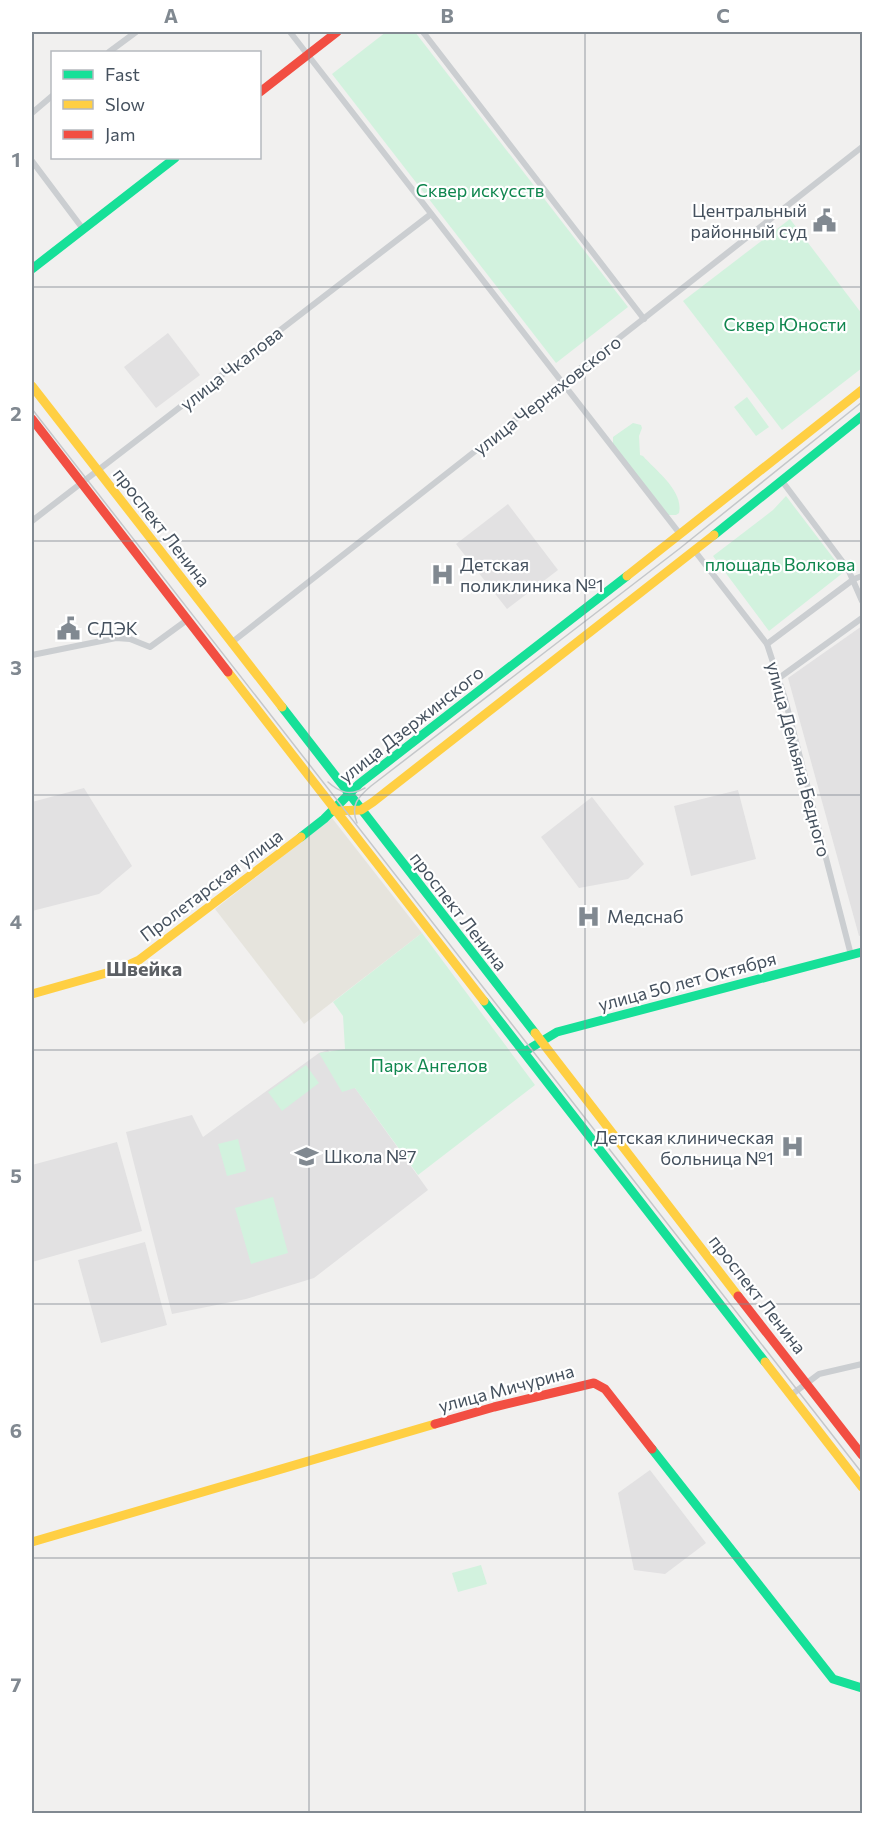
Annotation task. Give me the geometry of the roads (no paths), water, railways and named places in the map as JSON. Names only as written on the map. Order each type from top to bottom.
[{"type":"street","points":[[110,51],[136,32]]},
{"type":"street","points":[[290,32],[680,534]]},
{"type":"street","points":[[261,91],[337,32]]},
{"type":"street","points":[[423,32],[644,319]]},
{"type":"street","points":[[32,113],[51,97]]},
{"type":"street","name":"улица Черняховского","points":[[231,643],[862,147]]},
{"type":"street","points":[[32,269],[174,159]]},
{"type":"street","points":[[32,161],[83,229]]},
{"type":"street","name":"улица Чкалова","points":[[32,521],[431,214]]},
{"type":"street","name":"проспект Ленина","points":[[32,386],[862,1455]]},
{"type":"street","name":"улица Дзержинского","points":[[335,811],[348,794],[862,390]]},
{"type":"street","name":"улица Дзержинского","points":[[335,811],[361,810],[862,416]]},
{"type":"street","name":"проспект Ленина","points":[[32,419],[862,1487]]},
{"type":"street","points":[[782,481],[848,568],[862,602]]},
{"type":"street","name":"улица Демьяна Бедного","points":[[694,550],[767,644],[779,678],[851,955]]},
{"type":"street","points":[[767,644],[854,579],[862,576]]},
{"type":"street","points":[[779,678],[862,618]]},
{"type":"street","points":[[32,655],[116,638],[130,639],[150,647],[187,620]]},
{"type":"street","name":"Пролетарская улица","points":[[32,994],[117,970],[139,960],[335,811]]},
{"type":"street","name":"улица 50 лет Октября","points":[[524,1052],[557,1032],[862,952]]},
{"type":"street","points":[[791,1395],[819,1374],[862,1364]]},
{"type":"street","name":"улица Мичурина","points":[[32,1542],[494,1407],[594,1383],[605,1389],[833,1679],[862,1688]]},
{"type":"tram line","points":[[357,823],[354,811],[356,802],[371,786],[679,549],[862,402]]},
{"type":"tram line","points":[[32,409],[862,1473]]},
{"type":"tram line","points":[[328,782],[337,789],[350,793],[365,788]]},
{"type":"place","name":"Центральный районный суд","points":[[825,220]]},
{"type":"place","name":"Детская поликлиника №1","points":[[442,574]]},
{"type":"place","name":"СДЭК","points":[[69,628]]},
{"type":"place","name":"Медснаб","points":[[589,916]]},
{"type":"place","name":"Детская клиническая больница №1","points":[[792,1147]]},
{"type":"place","name":"Школа №7","points":[[306,1156]]},
{"type":"district","name":"Швейка","points":[[144,968]]},
{"type":"park label","name":"Сквер искусств","points":[[480,190]]},
{"type":"park label","name":"Сквер Юности","points":[[785,324]]},
{"type":"park label","name":"площадь Волкова","points":[[780,564]]},
{"type":"park label","name":"Парк Ангелов","points":[[429,1065]]}]
